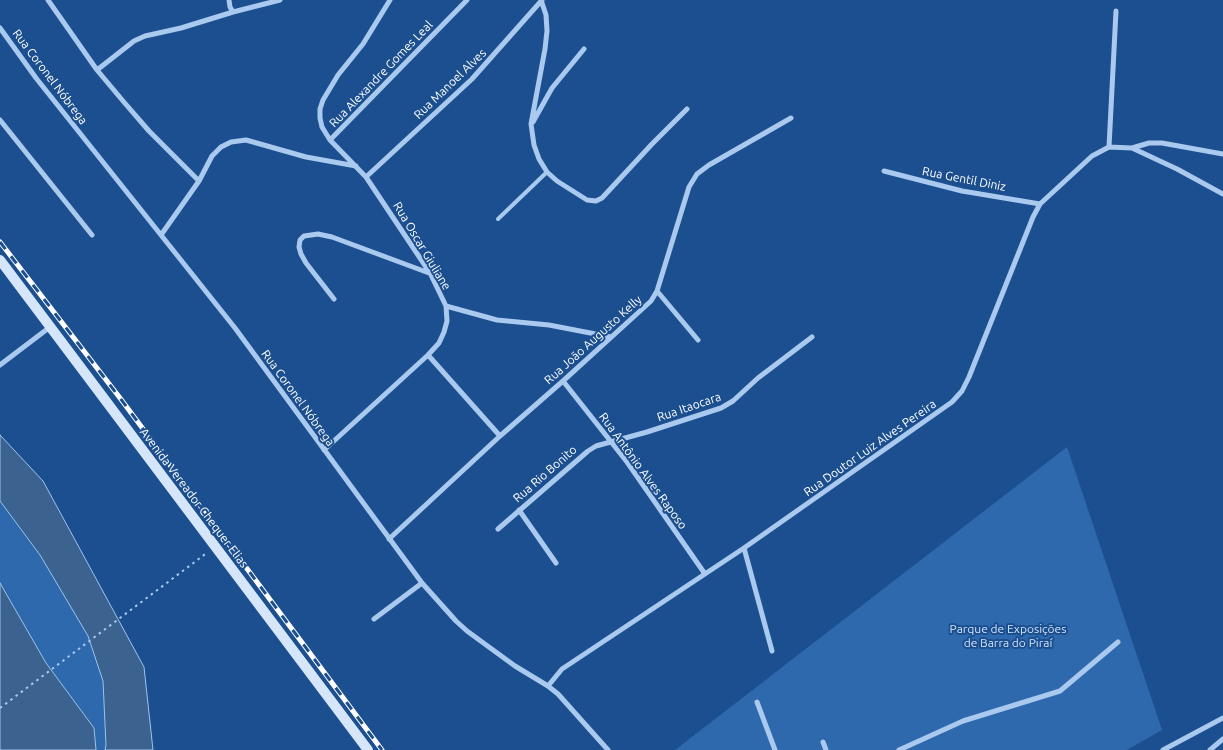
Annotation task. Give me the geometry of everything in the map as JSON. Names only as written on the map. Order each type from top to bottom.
[{"type":"main road","name":"Avenida Vereador Chequer Elias","points":[[0,260],[368,750]]},
{"type":"street","points":[[48,0],[97,70],[149,130],[199,181]]},
{"type":"street","points":[[229,0],[233,12]]},
{"type":"street","points":[[97,70],[134,41],[145,36],[182,28],[280,0]]},
{"type":"street","points":[[330,140],[322,127],[320,118],[323,100],[338,75],[363,44],[390,0]]},
{"type":"street","name":"Rua Alexandre Gomes Leal","points":[[330,140],[467,0]]},
{"type":"street","points":[[542,0],[546,15],[547,31],[531,124],[534,145],[539,159],[547,172],[570,191],[587,200],[596,201],[602,198],[652,144],[687,110]]},
{"type":"street","name":"Rua Manoel Alves","points":[[366,177],[472,79],[542,0]]},
{"type":"street","points":[[1116,11],[1109,147],[1132,148],[1149,143],[1162,143],[1223,154]]},
{"type":"street","name":"Rua Coronel Nóbrega","points":[[0,28],[36,78],[235,328],[422,583],[467,631],[558,694],[608,750]]},
{"type":"street","points":[[531,124],[552,88],[584,49]]},
{"type":"street","name":"Rua João Augusto Kelly","points":[[389,539],[500,436],[645,308],[657,291],[689,187],[697,174],[709,165],[791,118]]},
{"type":"street","points":[[0,120],[92,235]]},
{"type":"street","points":[[161,235],[199,181],[212,156],[221,147],[231,142],[246,140],[306,157],[356,166]]},
{"type":"street","name":"Rua Oscar Giuliane","points":[[324,450],[428,355],[439,343],[447,321],[446,306],[430,273],[366,177],[330,140]]},
{"type":"street","name":"Rua Doutor Luiz Alves Pereira","points":[[548,686],[562,669],[744,548],[939,412],[962,391],[970,377],[1033,217],[1040,204],[1092,156],[1109,147]]},
{"type":"street","points":[[1132,148],[1171,165],[1223,194]]},
{"type":"street","name":"Rua Gentil Diniz","points":[[884,172],[962,191],[1040,204]]},
{"type":"street","points":[[334,299],[306,264],[301,254],[300,240],[304,236],[318,234],[332,237],[430,273]]},
{"type":"street","points":[[657,291],[698,340]]},
{"type":"street","points":[[446,306],[497,320],[550,325],[612,337]]},
{"type":"street","points":[[0,365],[50,327]]},
{"type":"street","name":"Rua Itaocara","points":[[610,441],[647,432],[721,408],[733,401],[758,378],[812,337]]},
{"type":"street","points":[[428,355],[500,436]]},
{"type":"street","name":"Rua Antônio Alves Raposo","points":[[564,381],[627,462],[705,574]]},
{"type":"street","name":"Rua Rio Bonito","points":[[498,529],[588,451],[610,441]]},
{"type":"street","points":[[519,510],[556,563]]},
{"type":"street","points":[[744,548],[772,651]]},
{"type":"street","points":[[374,618],[422,583]]},
{"type":"street","points":[[898,750],[907,748],[963,721],[1060,691],[1118,642]]},
{"type":"street","points":[[757,702],[775,750]]},
{"type":"street","points":[[1163,750],[1223,718]]},
{"type":"street","points":[[1210,750],[1223,739]]},
{"type":"street","points":[[823,742],[826,750]]},
{"type":"lane","points":[[498,219],[547,172]]},
{"type":"path","points":[[0,708],[216,547]]},
{"type":"green space","name":"Parque de Exposições de Barra do Piraí","points":[[1067,447],[1162,730],[1127,750],[675,750]]},
{"type":"green space","points":[[0,501],[40,555],[88,636],[103,681],[105,750],[96,750],[94,728],[46,663],[0,583]]},
{"type":"shaded area","points":[[0,435],[43,481],[144,667],[153,750],[105,750],[103,681],[88,636],[40,555],[0,501]]},
{"type":"shaded area","points":[[0,583],[46,663],[94,728],[96,750],[0,750]]},
{"type":"railway","points":[[0,242],[120,398],[382,750]]}]
